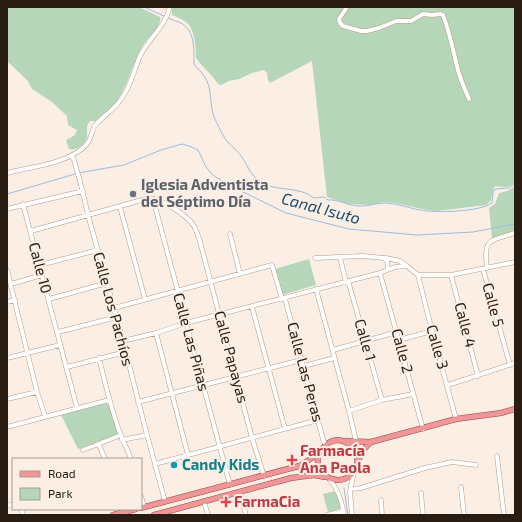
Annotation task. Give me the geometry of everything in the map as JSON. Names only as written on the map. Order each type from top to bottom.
[{"type":"main road","points":[[142,507],[290,468],[309,460],[319,452],[325,444],[334,441],[371,442],[456,419],[515,410]]},
{"type":"main road","points":[[343,441],[354,449],[357,454],[357,464]]},
{"type":"main road","points":[[154,515],[170,513],[291,478],[314,474],[334,480],[345,479],[354,471],[363,450],[371,442]]},
{"type":"main road","points":[[319,452],[317,463],[319,469],[327,477]]},
{"type":"main road","points":[[290,468],[293,473],[291,478]]},
{"type":"main road","points":[[113,515],[132,510]]},
{"type":"street","points":[[7,173],[73,158],[86,145],[96,124],[122,99],[141,55],[167,17],[170,7]]},
{"type":"street","points":[[347,7],[339,21],[343,26],[361,31],[379,28],[396,21],[411,21],[423,14],[441,14],[450,34],[452,51],[458,72],[469,98]]},
{"type":"street","name":"Calle Los Pachíos","points":[[73,158],[165,501]]},
{"type":"street","points":[[7,208],[83,191]]},
{"type":"street","points":[[31,231],[149,198],[153,199]]},
{"type":"street","name":"Calle Papayas","points":[[153,199],[160,200],[180,213],[194,225],[199,238],[252,438],[264,476]]},
{"type":"street","name":"Calle Las Piñas","points":[[153,199],[230,485]]},
{"type":"street","name":"Calle 10","points":[[23,204],[77,408]]},
{"type":"street","points":[[120,207],[145,299]]},
{"type":"street","name":"Calle 5","points":[[510,365],[485,268],[485,248],[490,242],[515,233]]},
{"type":"street","points":[[114,308],[240,274],[230,234]]},
{"type":"street","points":[[40,265],[98,250]]},
{"type":"street","points":[[315,258],[363,256],[386,258],[400,261],[418,275],[451,275],[515,262]]},
{"type":"street","name":"Calle 1","points":[[340,258],[346,282],[349,284],[366,341],[382,400]]},
{"type":"street","points":[[386,258],[388,269]]},
{"type":"street","name":"Calle Las Peras","points":[[240,274],[272,265],[304,366],[325,444]]},
{"type":"street","points":[[123,341],[156,333],[186,323],[284,299],[316,289],[380,273],[395,267],[406,266]]},
{"type":"street","points":[[7,270],[37,392],[45,416]]},
{"type":"street","name":"Calle 2","points":[[380,273],[423,429]]},
{"type":"street","points":[[11,284],[42,275]]},
{"type":"street","name":"Calle 3","points":[[418,275],[456,419]]},
{"type":"street","name":"Calle 4","points":[[451,275],[478,376]]},
{"type":"street","points":[[49,300],[107,283]]},
{"type":"street","points":[[316,289],[356,441]]},
{"type":"street","points":[[7,302],[15,300]]},
{"type":"street","points":[[252,307],[286,429]]},
{"type":"street","points":[[58,332],[116,317]]},
{"type":"street","points":[[399,340],[432,331]]},
{"type":"street","points":[[333,350],[397,332]]},
{"type":"street","points":[[156,333],[188,455]]},
{"type":"street","points":[[7,358],[60,345]]},
{"type":"street","points":[[67,367],[125,352]]},
{"type":"street","points":[[99,358],[109,400],[131,458]]},
{"type":"street","points":[[304,366],[334,358]]},
{"type":"street","points":[[138,402],[301,360]]},
{"type":"street","points":[[448,385],[515,364]]},
{"type":"street","points":[[7,399],[37,392]]},
{"type":"street","points":[[349,411],[382,400],[413,394]]},
{"type":"street","points":[[7,427],[109,400]]},
{"type":"street","points":[[155,464],[318,420]]},
{"type":"street","points":[[83,450],[122,437],[147,435]]},
{"type":"street","points":[[99,444],[105,458]]},
{"type":"street","points":[[497,456],[504,515]]},
{"type":"street","points":[[351,489],[361,488],[425,468],[452,462],[476,465]]},
{"type":"street","points":[[352,515],[351,489],[354,471]]},
{"type":"street","points":[[327,477],[339,492],[344,513],[327,515]]},
{"type":"street","points":[[461,487],[464,515]]},
{"type":"street","points":[[240,492],[246,515]]},
{"type":"street","points":[[421,493],[423,515]]},
{"type":"street","points":[[381,500],[382,515]]},
{"type":"street","points":[[204,502],[208,515]]},
{"type":"green space","points":[[7,7],[139,7],[160,17],[157,28],[139,52],[127,81],[114,105],[96,121],[90,121],[87,128],[86,140],[79,147],[69,149],[66,140],[75,135],[77,130],[68,125],[67,116],[52,102],[32,89],[28,81],[7,61]]},
{"type":"green space","points":[[172,7],[515,7],[515,181],[508,187],[494,187],[491,200],[487,205],[436,211],[383,202],[370,205],[348,204],[327,197],[312,61],[270,83],[267,73],[264,70],[221,85],[218,84],[196,58],[196,49],[191,29],[186,22],[172,15]]},
{"type":"green space","points":[[515,186],[515,234],[492,239],[489,208],[495,204],[499,193],[507,191]]},
{"type":"green space","points":[[309,259],[316,285],[282,295],[275,269]]},
{"type":"green space","points":[[105,403],[110,405],[118,435],[78,449],[61,415]]},
{"type":"green space","points":[[336,491],[342,509],[328,512],[323,494]]},
{"type":"waterway","points":[[144,7],[166,17]]},
{"type":"waterway","points":[[168,18],[184,25],[191,34],[194,64],[207,81],[214,117],[223,136],[244,160],[254,176],[266,185],[294,190],[308,194],[314,198],[324,197],[328,200],[335,200],[357,206],[389,203],[420,210],[447,211],[468,210],[486,206],[492,203],[495,189],[508,188],[515,184]]},
{"type":"waterway","name":"Canal Isuto","points":[[78,173],[124,165],[161,150],[182,144],[198,150],[206,167],[211,173],[239,190],[286,213],[349,229],[417,235],[473,232],[515,224]]},
{"type":"waterway","name":"Canal Isuto","points":[[7,194],[75,174]]},
{"type":"waterway","points":[[344,488],[348,515]]},
{"type":"place","name":"Iglesia Adventista del Séptimo Día","points":[[133,194]]},
{"type":"place","name":"Farmacía Ana Paola","points":[[292,460]]},
{"type":"place","name":"Candy Kids","points":[[174,465]]},
{"type":"place","name":"FarmaCia","points":[[226,502]]}]
